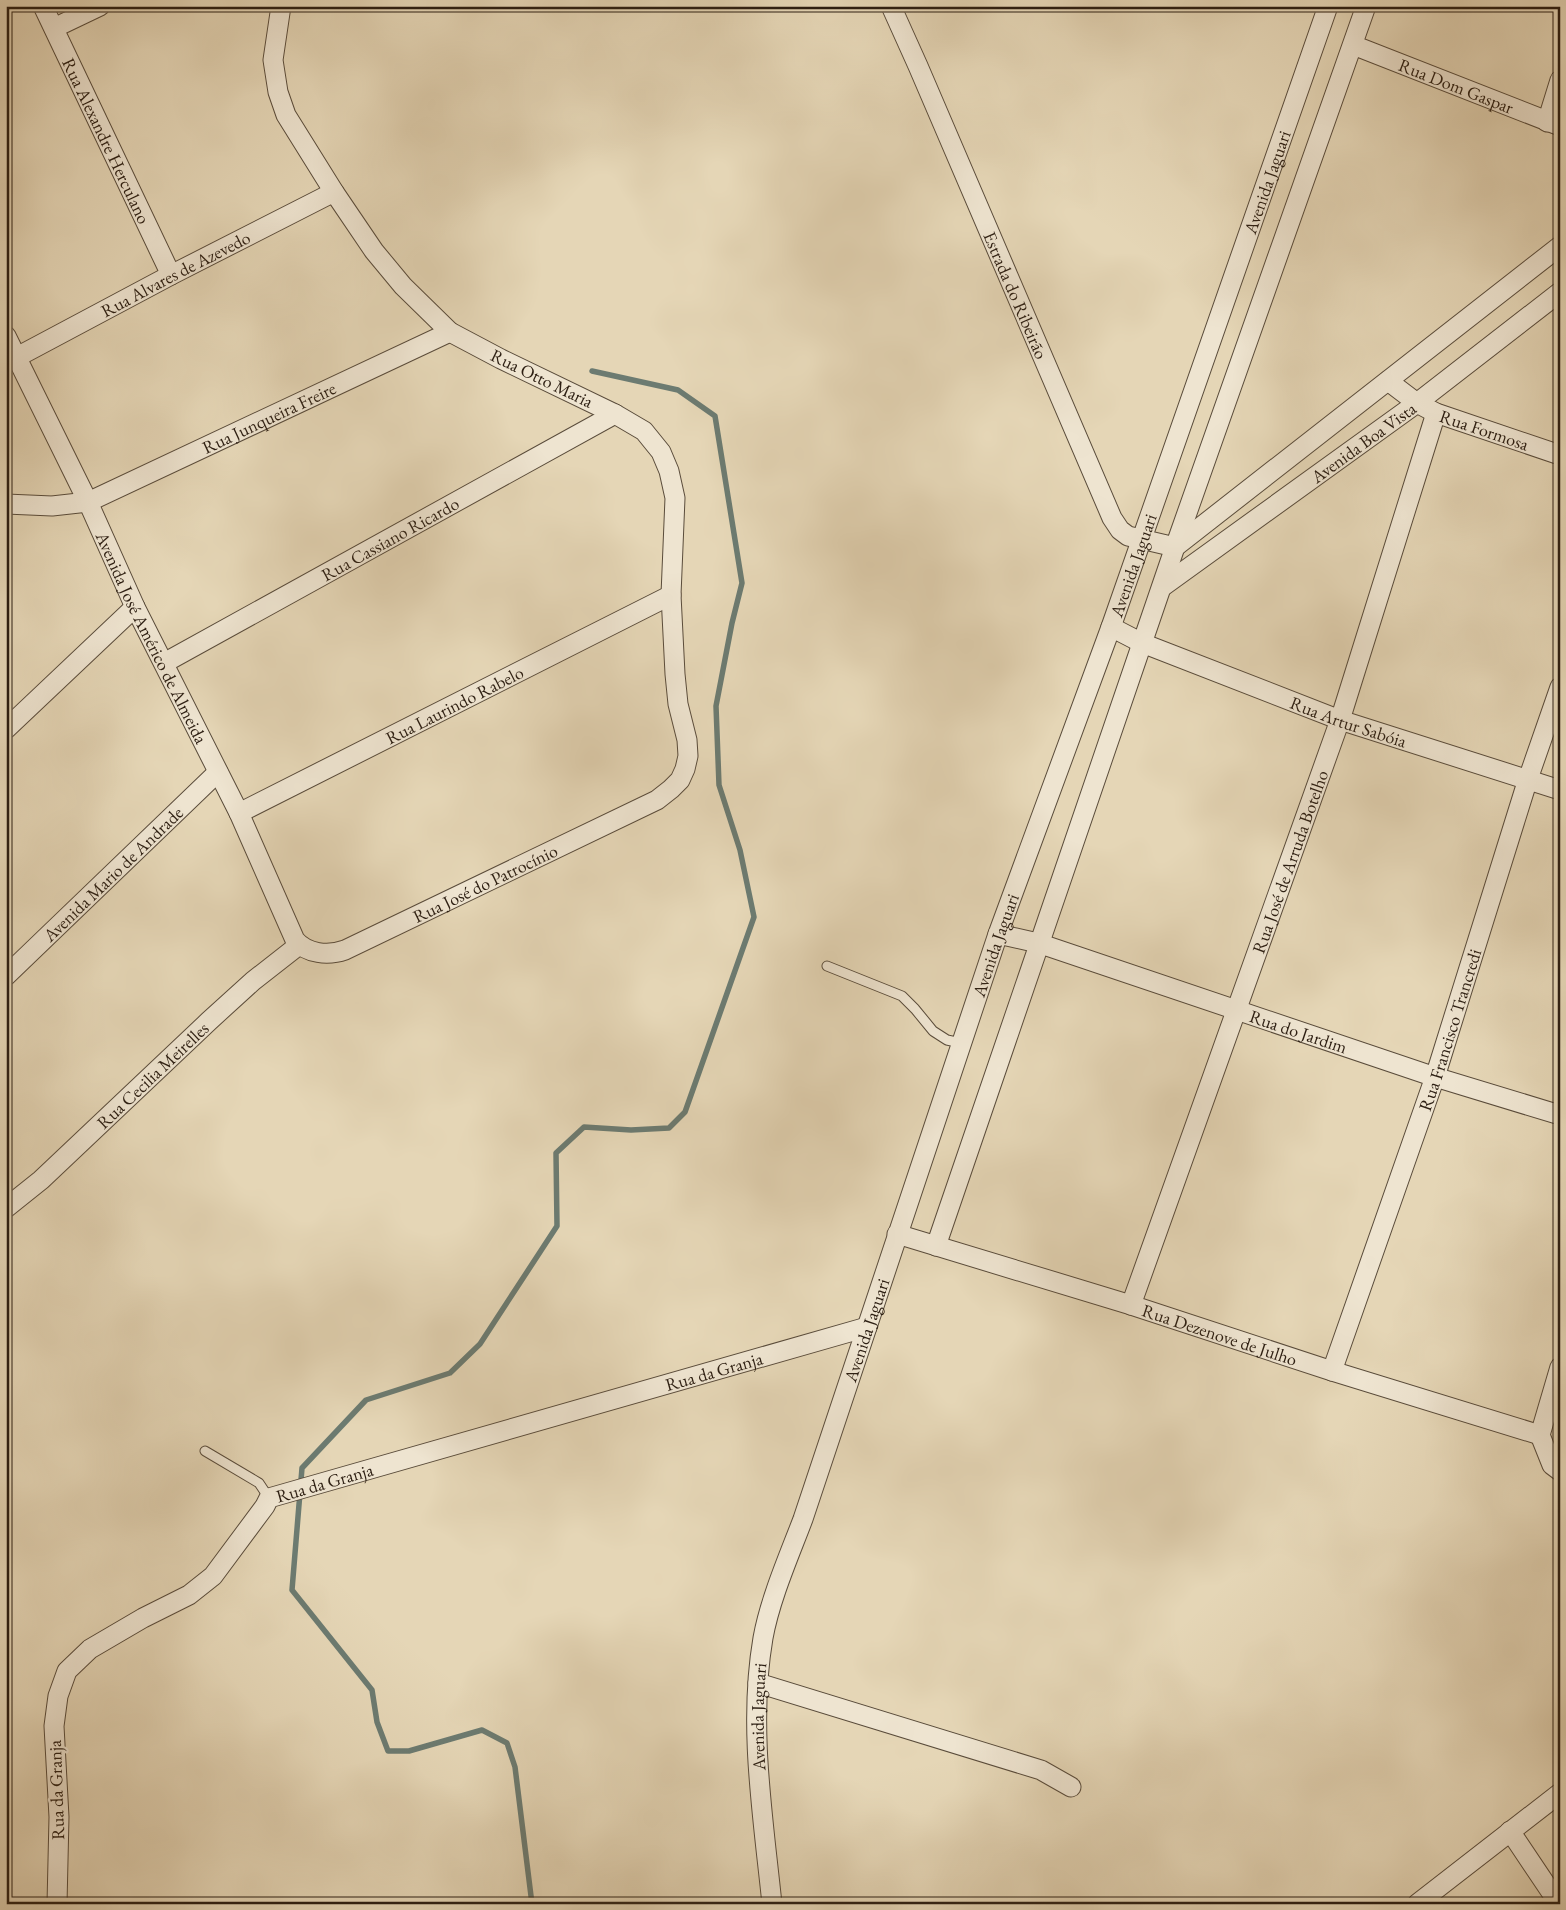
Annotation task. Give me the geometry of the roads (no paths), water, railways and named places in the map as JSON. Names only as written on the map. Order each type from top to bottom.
[{"type":"street","name":"Rua Alexandre Herculano","points":[[43,6],[170,275]]},
{"type":"street","points":[[54,28],[100,6]]},
{"type":"street","name":"Rua Otto Maria","points":[[281,6],[273,60],[278,92],[286,116],[374,251],[403,286],[450,332],[614,414],[644,431],[661,452],[669,470],[675,498],[671,595],[678,704],[687,740],[688,756],[680,780],[671,789]]},
{"type":"street","name":"Estrada do Ribeirão","points":[[891,6],[1112,518],[1120,530],[1128,536],[1175,548]]},
{"type":"street","name":"Avenida Jaguari","points":[[772,1904],[757,1746],[758,1683],[763,1637],[777,1590],[803,1519],[998,934],[1111,627],[1328,6]]},
{"type":"street","name":"Avenida Jaguari","points":[[936,1246],[1142,643],[1366,6]]},
{"type":"street","name":"Rua Dom Gaspar","points":[[1353,46],[1553,124]]},
{"type":"street","points":[[1553,124],[1560,80]]},
{"type":"street","name":"Rua Alvares de Azevedo","points":[[17,357],[170,275],[334,192]]},
{"type":"street","name":"Avenida Boa Vista","points":[[1175,548],[1560,246]]},
{"type":"street","name":"Avenida Boa Vista","points":[[1162,587],[1417,403],[1560,292]]},
{"type":"street","name":"Rua Junqueira Freire","points":[[6,504],[52,506],[88,502],[450,332]]},
{"type":"street","name":"Avenida José Américo de Almeida","points":[[6,336],[88,502],[135,607],[239,813],[297,942]]},
{"type":"street","name":"Rua Formosa","points":[[1388,381],[1417,403],[1436,413],[1560,455]]},
{"type":"street","name":"Rua José de Arruda Botelho","points":[[1131,1305],[1340,720],[1436,413]]},
{"type":"street","name":"Rua Cassiano Ricardo","points":[[164,663],[614,414]]},
{"type":"street","name":"Rua Laurindo Rabelo","points":[[239,813],[671,595]]},
{"type":"street","points":[[6,729],[135,607]]},
{"type":"street","name":"Rua Artur Sabóia","points":[[1111,627],[1142,643],[1340,720],[1560,790]]},
{"type":"street","name":"Rua Francisco Trancredi","points":[[1332,1371],[1434,1077],[1528,780],[1560,687]]},
{"type":"street","name":"Avenida Mario de Andrade","points":[[6,976],[218,772]]},
{"type":"street","name":"Rua José do Patrocínio","points":[[297,942],[319,953],[334,954],[344,950],[657,800],[671,789]]},
{"type":"street","name":"Rua do Jardim","points":[[998,934],[1038,943],[1434,1077],[1560,1114]]},
{"type":"street","name":"Rua Cecilia Meirelles","points":[[6,1208],[41,1180],[253,980],[297,942]]},
{"type":"street","name":"Rua Dezenove de Julho","points":[[897,1234],[1131,1305],[1332,1371],[1540,1435]]},
{"type":"street","name":"Rua da Granja","points":[[57,1904],[59,1817],[54,1726],[58,1696],[67,1670],[90,1649],[143,1618],[189,1595],[213,1576],[265,1506],[274,1497],[867,1327]]},
{"type":"street","points":[[1560,1367],[1540,1435],[1552,1464],[1560,1471]]},
{"type":"street","points":[[758,1683],[1041,1770],[1071,1787]]},
{"type":"street","points":[[1417,1904],[1560,1793]]},
{"type":"street","points":[[1510,1831],[1559,1904]]},
{"type":"lane","points":[[827,966],[902,996],[933,1031],[947,1040],[961,1043]]},
{"type":"lane","points":[[205,1451],[260,1483],[274,1497]]},
{"type":"waterway","points":[[532,1904],[515,1767],[507,1743],[482,1730],[409,1751],[388,1751],[377,1722],[372,1690],[292,1590],[302,1468],[366,1400],[450,1373],[480,1344],[557,1226],[556,1153],[584,1127],[631,1130],[669,1128],[685,1112],[754,917],[740,850],[719,785],[716,706],[732,623],[742,583],[715,416],[678,390],[592,371]]}]
